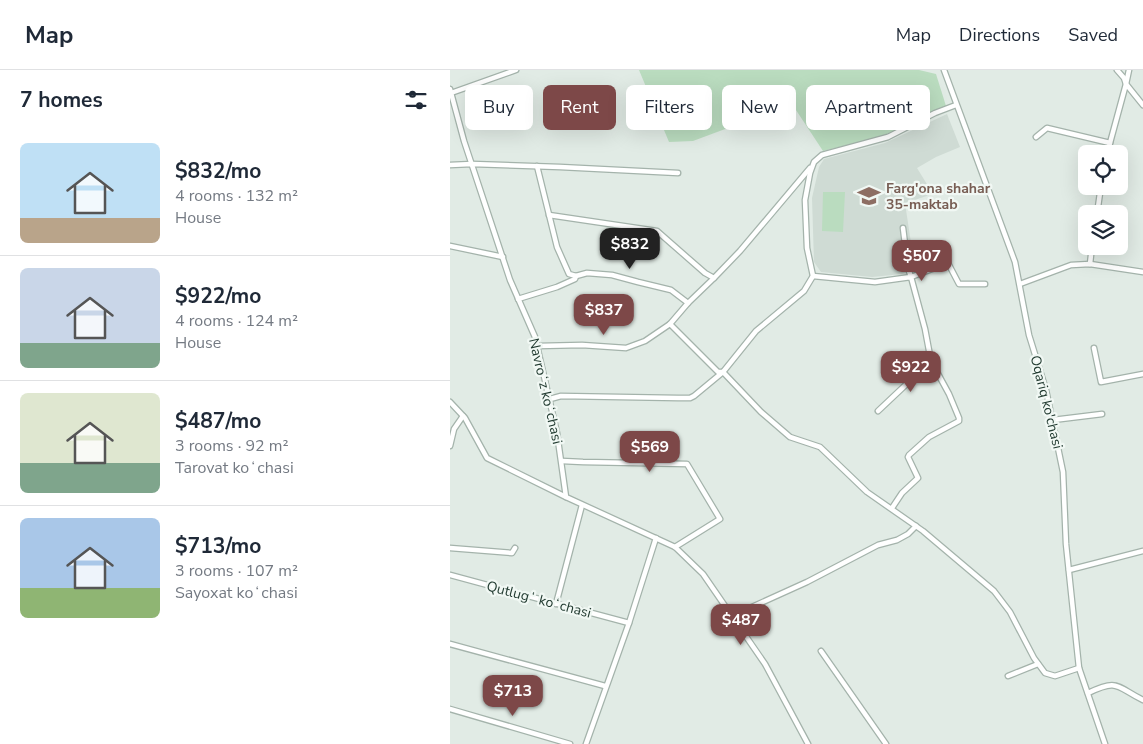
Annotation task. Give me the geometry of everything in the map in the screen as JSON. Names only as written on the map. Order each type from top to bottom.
[{"type":"street","points":[[451,91],[516,70]]},
{"type":"street","name":"Oqariq ko'chasi","points":[[944,70],[1015,262],[1029,335],[1046,390],[1063,472],[1069,570],[1079,668],[1105,744]]},
{"type":"street","points":[[1117,70],[1143,105]]},
{"type":"street","points":[[1036,137],[1047,128],[1110,143],[1129,70]]},
{"type":"street","name":"Navroʻz koʻchasi","points":[[451,91],[464,141],[510,280],[538,346],[562,460],[566,497]]},
{"type":"street","points":[[538,346],[582,344],[626,348],[645,341],[670,324],[688,303],[740,251],[798,180],[822,155],[888,137],[956,104]]},
{"type":"street","points":[[450,165],[536,166],[678,173]]},
{"type":"street","points":[[550,399],[561,396],[690,398],[723,372],[756,331],[804,291],[813,276],[807,248],[806,200],[812,165]]},
{"type":"street","points":[[536,166],[557,247],[570,274],[576,276],[587,273],[612,275],[671,290],[688,303]]},
{"type":"street","points":[[549,215],[657,231],[705,273],[714,278]]},
{"type":"street","points":[[892,508],[902,493],[918,478],[908,458],[909,456],[929,437],[959,421],[960,418],[931,361],[925,329],[908,268],[903,228]]},
{"type":"street","points":[[914,245],[922,272]]},
{"type":"street","points":[[450,246],[503,257]]},
{"type":"street","points":[[1090,264],[1091,255]]},
{"type":"street","points":[[813,276],[875,282],[911,277],[948,263],[959,284],[986,284]]},
{"type":"street","points":[[1020,284],[1063,267],[1090,264],[1143,272]]},
{"type":"street","points":[[518,299],[557,287],[575,279],[576,276]]},
{"type":"street","points":[[670,324],[706,361],[718,372],[723,372],[761,412],[790,437],[820,447],[867,492],[916,526],[999,596],[1044,673],[1055,676],[1079,668]]},
{"type":"street","points":[[1094,348],[1101,382],[1143,374]]},
{"type":"street","points":[[878,411],[931,361]]},
{"type":"street","points":[[450,402],[464,416],[487,458],[582,505],[675,547],[702,574],[732,616],[775,681],[808,744]]},
{"type":"street","points":[[1053,420],[1102,414]]},
{"type":"street","points":[[450,446],[454,429],[464,416]]},
{"type":"street","points":[[562,460],[687,464],[720,519],[675,547]]},
{"type":"street","points":[[556,604],[582,505]]},
{"type":"street","points":[[732,616],[807,582],[878,545],[897,540],[908,534],[916,526]]},
{"type":"street","points":[[586,744],[629,623],[656,538]]},
{"type":"street","points":[[450,548],[512,553],[515,548]]},
{"type":"street","points":[[1069,570],[1143,551]]},
{"type":"street","name":"Qutlugʻ koʻchasi","points":[[450,575],[629,623]]},
{"type":"street","points":[[450,644],[606,686]]},
{"type":"street","points":[[821,651],[886,744]]},
{"type":"street","points":[[1008,676],[1038,664]]},
{"type":"street","points":[[1088,693],[1112,684],[1143,700]]},
{"type":"street","points":[[450,709],[570,744]]},
{"type":"shaded area","name":"Farg'ona shahar 35-maktab","points":[[947,114],[960,147],[936,157],[917,168],[933,194],[905,203],[911,243],[918,268],[902,274],[872,277],[821,272],[814,262],[812,198],[819,167],[824,159],[885,143],[913,130],[930,130],[930,122]]},
{"type":"green space","points":[[639,70],[919,70],[936,74],[946,106],[930,113],[930,85],[806,85],[806,125],[796,110],[796,85],[722,85],[722,130],[693,141],[669,142],[664,130],[712,130],[712,85],[645,85]]},
{"type":"green space","points":[[809,130],[896,130],[880,137],[823,151]]},
{"type":"green space","points":[[823,192],[845,192],[843,232],[822,231]]},
{"type":"place","name":"Farg'ona shahar 35-maktab","points":[[869,196]]}]
